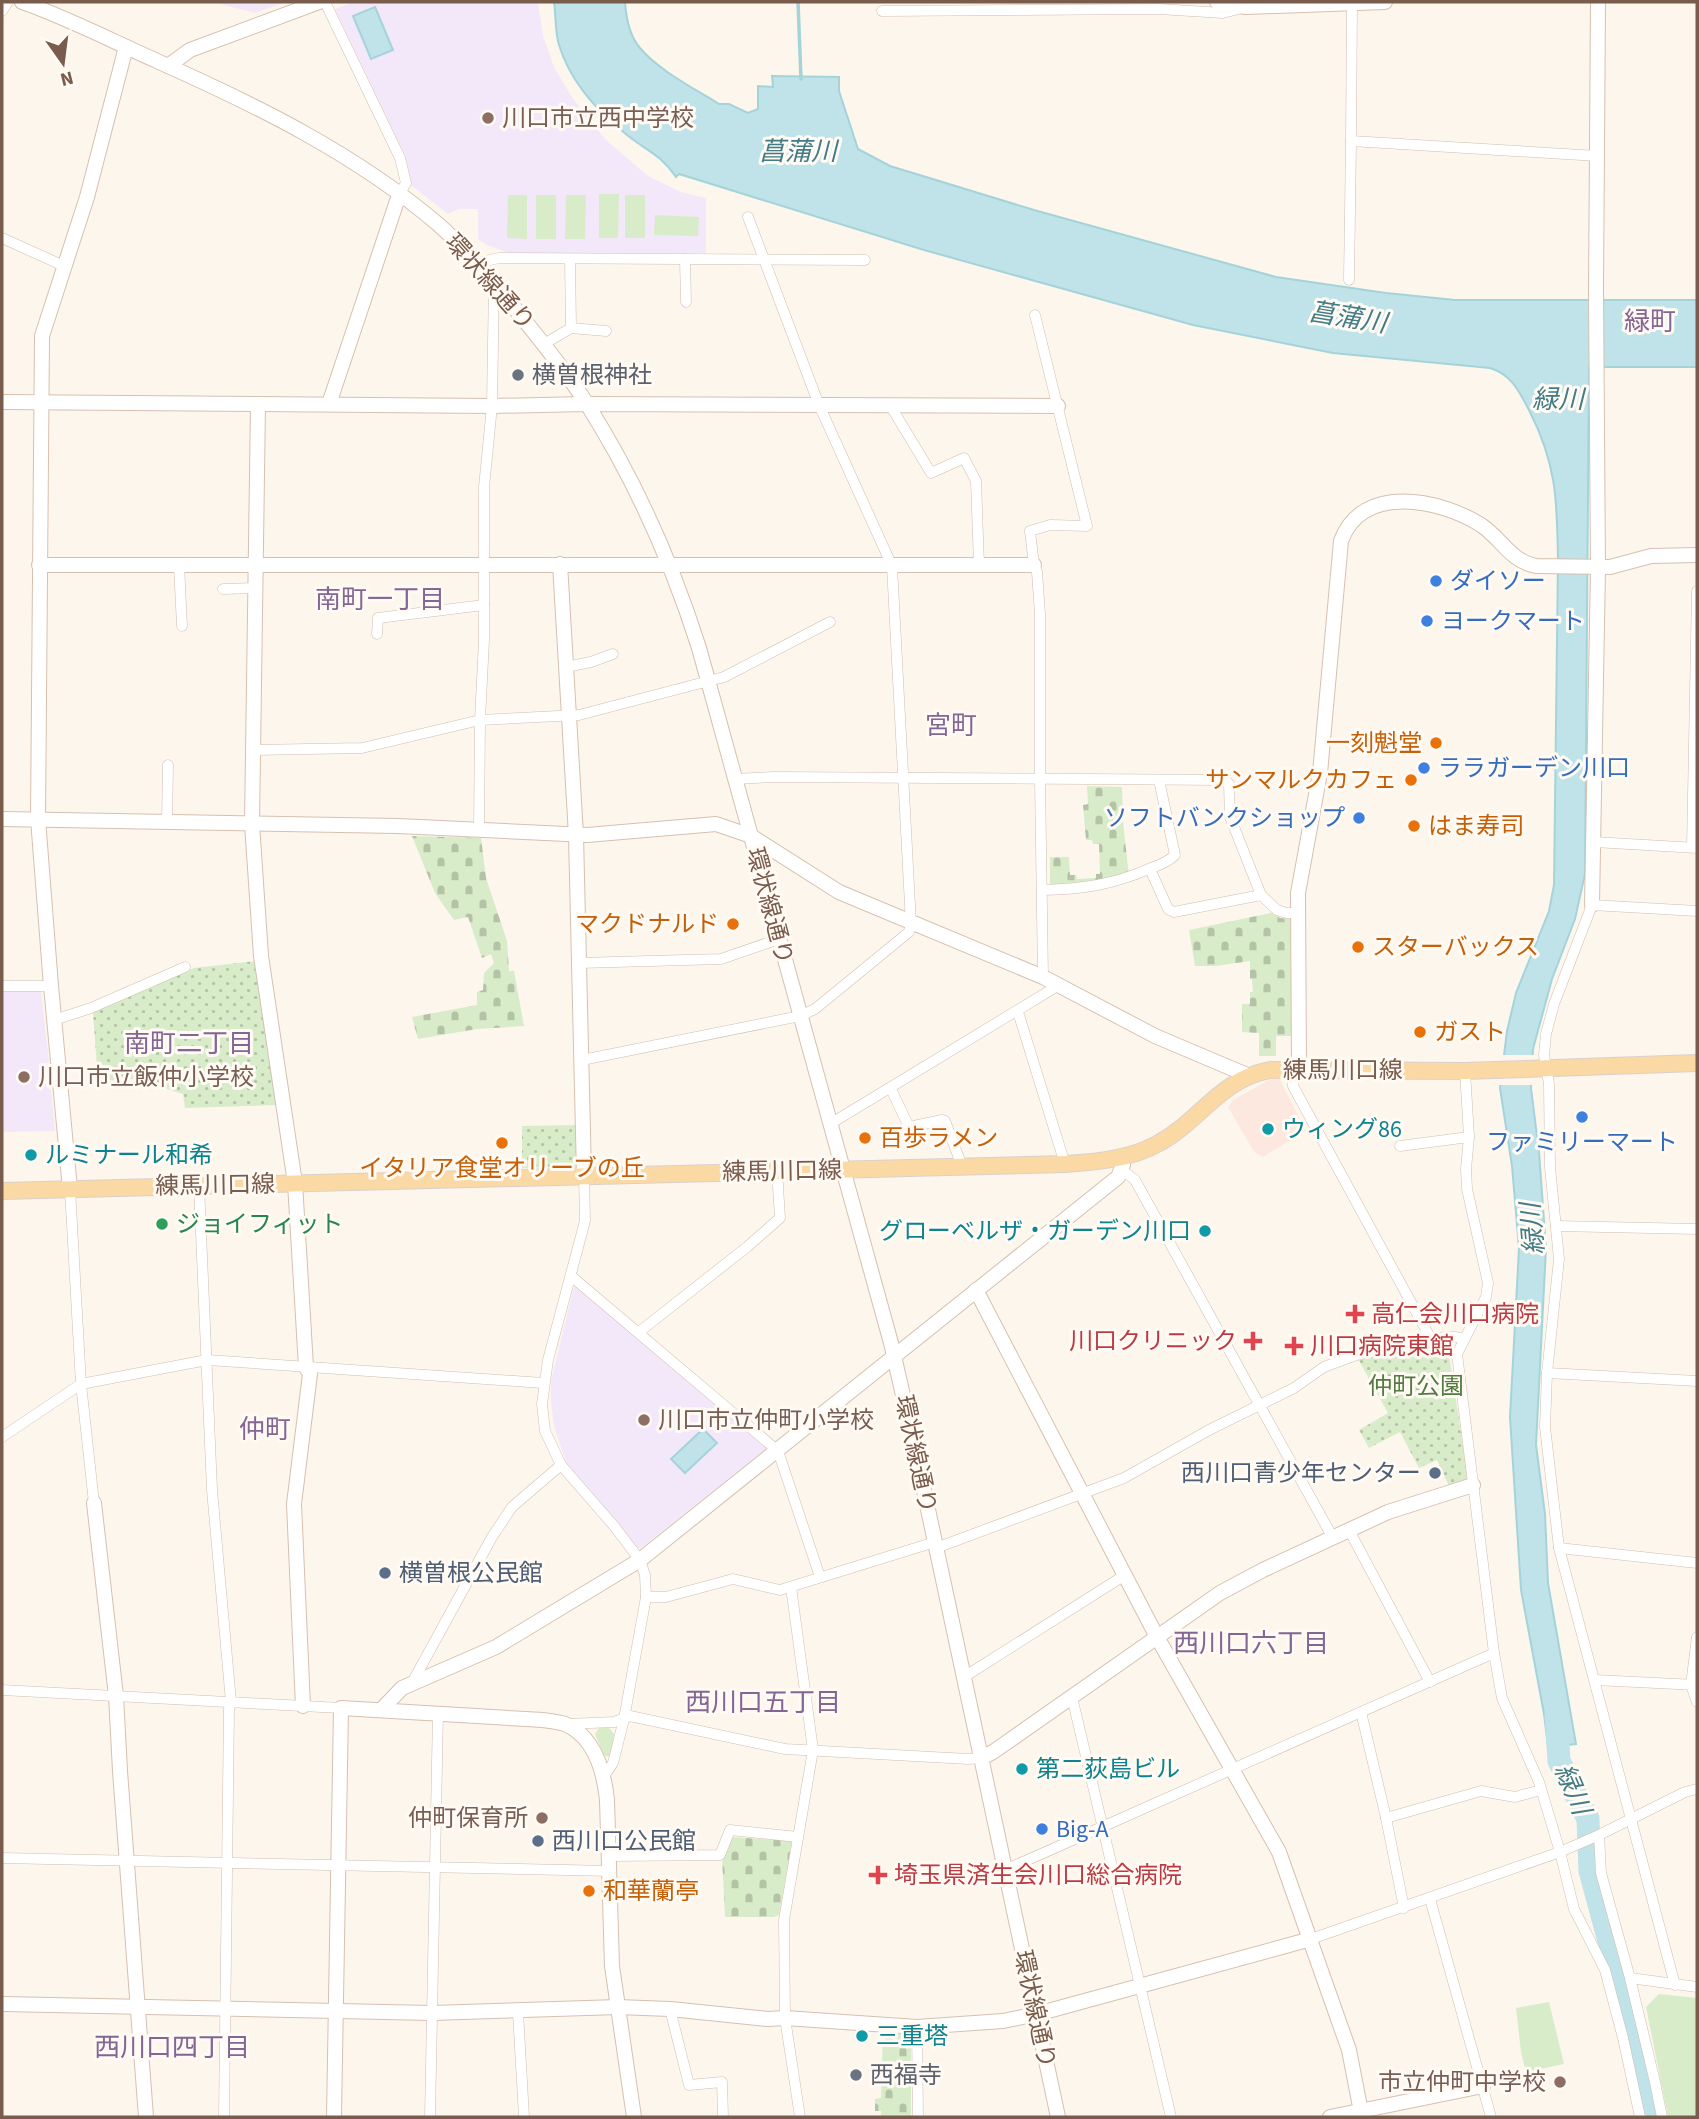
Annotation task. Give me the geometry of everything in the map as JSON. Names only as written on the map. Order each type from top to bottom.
[{"type":"main road","name":"練馬川口線","points":[[2,1191],[1122,1163],[1159,1144],[1217,1096],[1247,1076],[1270,1070],[1465,1071],[1697,1063]]},
{"type":"street","points":[[2,11],[8,2]]},
{"type":"street","name":"環状線通り","points":[[22,2],[168,66],[301,131],[339,153],[440,226],[494,282],[544,344],[587,404],[670,564],[709,681],[894,1357],[1058,2117]]},
{"type":"street","points":[[168,66],[190,50],[319,2]]},
{"type":"street","points":[[325,2],[400,158],[405,183],[329,404]]},
{"type":"street","points":[[1217,2],[1246,7],[1385,2]]},
{"type":"street","points":[[1598,2],[1592,905],[1554,1004],[1541,1069],[1549,1084],[1550,1167],[1559,1259],[1547,1373],[1545,1427],[1559,1548],[1675,1985]]},
{"type":"street","points":[[1349,281],[1352,4]]},
{"type":"street","points":[[882,11],[1159,9],[1223,13],[1246,7]]},
{"type":"street","points":[[126,47],[87,197],[42,336],[38,819],[70,1189],[80,1384],[116,1696],[146,2117]]},
{"type":"street","points":[[1351,141],[1598,156]]},
{"type":"street","points":[[582,1060],[800,1016],[815,1009],[909,932],[911,924],[892,566],[818,405],[748,217]]},
{"type":"street","points":[[2,238],[64,266]]},
{"type":"street","points":[[476,263],[499,258],[865,260]]},
{"type":"street","points":[[570,258],[571,328]]},
{"type":"street","points":[[685,259],[686,302]]},
{"type":"street","points":[[479,829],[484,487],[492,406],[494,282]]},
{"type":"street","points":[[1035,315],[1087,526],[1050,525],[1030,531],[1040,614],[1043,976]]},
{"type":"street","points":[[544,344],[571,328],[606,331]]},
{"type":"street","points":[[2,402],[492,406],[1058,406]]},
{"type":"street","points":[[258,404],[252,824],[261,957],[295,1183],[306,1367],[310,1374],[294,1504],[303,1706]]},
{"type":"street","points":[[890,405],[931,473],[964,458],[976,481],[979,565]]},
{"type":"street","points":[[1432,1341],[1293,1086],[1298,893],[1320,773],[1341,541],[1349,524],[1368,508],[1385,502],[1404,502],[1452,510],[1482,526],[1507,551],[1527,565],[1594,568],[1610,567],[1651,556],[1697,555]]},
{"type":"street","points":[[560,564],[576,835],[585,1221],[544,1383],[542,1417],[545,1431],[561,1465],[640,1560],[645,1576],[646,1597],[624,1719],[612,1763],[604,1776]]},
{"type":"street","points":[[39,565],[1034,565]]},
{"type":"street","points":[[179,565],[181,626]]},
{"type":"street","points":[[223,589],[256,588]]},
{"type":"street","points":[[1594,842],[1695,847],[1697,591]]},
{"type":"street","points":[[377,634],[378,618],[484,605]]},
{"type":"street","points":[[253,750],[362,748],[480,720],[569,716],[724,677],[831,622]]},
{"type":"street","points":[[566,667],[613,654]]},
{"type":"street","points":[[167,822],[168,765]]},
{"type":"street","points":[[735,779],[1225,780],[1229,785],[1230,817],[1261,895],[1277,910],[1298,913]]},
{"type":"street","points":[[1042,890],[1077,889],[1127,879],[1169,861],[1175,855],[1159,780]]},
{"type":"street","points":[[2,819],[479,829],[576,835],[716,824],[751,836],[839,892],[911,924],[1043,976],[1173,1045],[1247,1076]]},
{"type":"street","points":[[1150,869],[1168,909],[1174,912],[1261,895]]},
{"type":"street","points":[[1592,905],[1697,911]]},
{"type":"street","points":[[579,963],[722,959],[779,939]]},
{"type":"street","points":[[54,1020],[91,1008],[185,967]]},
{"type":"street","points":[[830,1124],[1059,985]]},
{"type":"street","points":[[2,986],[51,986]]},
{"type":"street","points":[[1018,1012],[1065,1164]]},
{"type":"street","points":[[1465,1071],[1469,1137],[1467,1189],[1488,1283],[1486,1297],[1457,1354],[1494,1653],[1502,1698],[1541,1790],[1561,1852],[1574,1909],[1605,1970],[1640,2117]]},
{"type":"street","points":[[891,1089],[909,1126],[945,1121],[962,1166]]},
{"type":"street","points":[[1400,1146],[1469,1137]]},
{"type":"street","points":[[382,1709],[402,1688],[413,1681],[496,1647],[640,1560],[1118,1177],[1122,1163]]},
{"type":"street","points":[[1122,1163],[1135,1180],[1333,1538]]},
{"type":"street","points":[[639,1332],[780,1218],[777,1171]]},
{"type":"street","points":[[199,1186],[212,1490],[231,1702],[224,2117]]},
{"type":"street","points":[[1556,1226],[1697,1229]]},
{"type":"street","points":[[571,1276],[778,1451],[820,1577]]},
{"type":"street","points":[[976,1290],[1157,1637],[1279,1852],[1349,2050],[1361,2114]]},
{"type":"street","points":[[646,1597],[666,1597],[733,1579],[780,1590],[936,1545],[1124,1478],[1209,1430],[1294,1388],[1324,1367],[1356,1355],[1446,1337],[1463,1339]]},
{"type":"street","points":[[2,1437],[80,1384],[207,1360],[544,1383]]},
{"type":"street","points":[[1547,1373],[1697,1381]]},
{"type":"street","points":[[413,1681],[492,1537],[512,1507],[561,1465]]},
{"type":"street","points":[[2,1690],[382,1709],[543,1720],[566,1724],[614,1722],[630,1716],[785,1749],[931,1758],[981,1758],[1220,1593],[1388,1513],[1473,1485]]},
{"type":"street","points":[[1349,1530],[1430,1682]]},
{"type":"street","points":[[1559,1548],[1697,1563]]},
{"type":"street","points":[[964,1677],[1125,1576]]},
{"type":"street","points":[[790,1587],[813,1750],[784,1920],[785,2018],[800,2117]]},
{"type":"street","points":[[1697,1637],[1694,1685],[1697,1702]]},
{"type":"street","points":[[1005,1870],[1494,1653]]},
{"type":"street","points":[[1595,1680],[1694,1685]]},
{"type":"street","points":[[1072,1697],[1171,2117]]},
{"type":"street","points":[[334,2117],[341,1707]]},
{"type":"street","points":[[1361,1712],[1404,1908]]},
{"type":"street","points":[[430,2117],[438,1713]]},
{"type":"street","points":[[566,1724],[582,1737],[595,1753],[604,1776],[610,1864],[612,1966],[634,2117]]},
{"type":"street","points":[[2,2004],[432,2014],[618,2007],[917,2027],[1003,2021],[1311,1939],[1404,1908],[1561,1852],[1685,1792],[1697,1789]]},
{"type":"street","points":[[1386,1818],[1481,1791],[1515,1797],[1541,1790]]},
{"type":"street","points":[[2,1858],[435,1867],[610,1864],[720,1855],[730,1830],[798,1837]]},
{"type":"street","points":[[1599,1835],[1601,1873],[1630,1978],[1661,2117]]},
{"type":"street","points":[[1430,1899],[1491,2117]]},
{"type":"street","points":[[1630,1978],[1697,1987]]},
{"type":"street","points":[[670,2009],[689,2085],[722,2082],[723,2117]]},
{"type":"street","points":[[519,2011],[524,2117]]},
{"type":"street","points":[[917,2027],[918,2117]]},
{"type":"street","points":[[1330,2117],[1361,2114],[1483,2087]]},
{"type":"shaded area","points":[[212,2],[286,2],[255,13]]},
{"type":"shaded area","name":"川口市立西中学校","points":[[354,2],[538,2],[543,36],[554,67],[571,96],[606,140],[648,176],[681,192],[706,198],[706,253],[509,253],[478,239],[478,209],[459,209],[448,214],[412,186],[405,155],[335,9]]},
{"type":"shaded area","name":"川口市立飯仲小学校","points":[[2,991],[41,991],[49,1061],[44,1066],[47,1088],[51,1090],[55,1131],[3,1132],[2,1180]]},
{"type":"shaded area","name":"ウィング86","points":[[1269,1080],[1280,1080],[1306,1131],[1263,1157],[1254,1152],[1228,1107],[1233,1100]]},
{"type":"shaded area","name":"川口市立仲町小学校","points":[[576,1286],[767,1448],[641,1548],[636,1548],[567,1465],[554,1426],[551,1381]]},
{"type":"green space","points":[[599,194],[619,194],[618,238],[599,238]]},
{"type":"green space","points":[[508,195],[527,195],[527,239],[507,238]]},
{"type":"green space","points":[[536,195],[556,195],[556,239],[536,239]]},
{"type":"green space","points":[[566,195],[586,195],[585,239],[565,239]]},
{"type":"green space","points":[[625,195],[645,195],[645,238],[625,238]]},
{"type":"green space","points":[[655,215],[699,217],[698,236],[654,235]]},
{"type":"green space","points":[[1087,786],[1122,787],[1129,876],[1083,885],[1050,885],[1050,857],[1069,857],[1070,875],[1076,875],[1077,879],[1096,878],[1096,874],[1100,874],[1099,844],[1086,840],[1083,805],[1088,804]]},
{"type":"green space","points":[[412,836],[481,838],[486,878],[507,941],[509,971],[514,971],[524,1026],[477,1029],[418,1039],[412,1017],[477,1005],[477,992],[483,990],[484,973],[494,963],[491,954],[482,958],[468,917],[454,920],[435,893]]},
{"type":"green space","points":[[1271,913],[1280,918],[1291,919],[1291,1036],[1276,1036],[1276,1056],[1259,1056],[1259,1033],[1242,1032],[1242,1004],[1250,1004],[1250,992],[1253,992],[1250,961],[1195,966],[1189,930]]},
{"type":"green space","points":[[256,961],[276,1105],[185,1108],[183,1094],[136,1079],[98,1081],[93,1012],[194,968]]},
{"type":"green space","points":[[576,1125],[577,1167],[522,1168],[522,1126]]},
{"type":"green space","name":"仲町公園","points":[[1447,1342],[1468,1479],[1449,1486],[1437,1460],[1419,1468],[1400,1432],[1369,1448],[1359,1430],[1388,1413],[1358,1359]]},
{"type":"green space","points":[[599,1728],[609,1728],[614,1734],[611,1754],[608,1757],[604,1755],[595,1734]]},
{"type":"green space","points":[[731,1837],[792,1841],[779,1915],[725,1917],[722,1857]]},
{"type":"green space","points":[[1659,1994],[1697,1998],[1697,2117],[1668,2117],[1646,2007]]},
{"type":"green space","points":[[1549,2002],[1564,2064],[1526,2072],[1516,2008]]},
{"type":"green space","points":[[883,2032],[911,2035],[911,2117],[881,2117],[881,2111],[875,2111],[875,2099],[881,2098]]},
{"type":"water","name":"菖蒲川","points":[[554,2],[625,2],[627,20],[640,48],[667,71],[719,104],[729,104],[748,113],[758,109],[758,86],[773,87],[772,76],[839,77],[839,91],[858,149],[890,166],[1034,210],[1276,277],[1455,300],[1697,300],[1697,367],[1589,367],[1585,874],[1575,919],[1552,979],[1533,1049],[1531,1088],[1546,1248],[1536,1445],[1545,1514],[1548,1583],[1576,1744],[1548,1747],[1521,1590],[1510,1417],[1519,1248],[1512,1166],[1500,1088],[1507,1031],[1516,993],[1549,911],[1554,885],[1558,560],[1554,483],[1545,448],[1522,396],[1509,379],[1490,368],[1333,353],[1193,325],[924,250],[679,174],[676,177],[659,158],[627,135],[586,95],[570,71],[559,45]]},
{"type":"water","points":[[375,7],[393,50],[371,59],[353,16]]},
{"type":"water","points":[[703,1429],[717,1443],[685,1473],[671,1459]]},
{"type":"pier","points":[[1501,1055],[1536,1055],[1534,1085],[1498,1085]]},
{"type":"waterway","points":[[798,2],[801,79]]},
{"type":"waterway","name":"緑川","points":[[1556,1715],[1559,1761],[1588,1819],[1590,1871],[1626,2004],[1650,2117]]},
{"type":"place","name":"川口市立西中学校","points":[[488,118]]},
{"type":"place","name":"横曽根神社","points":[[518,375]]},
{"type":"place","name":"ダイソー","points":[[1436,581]]},
{"type":"place","name":"ヨークマート","points":[[1427,621]]},
{"type":"place","name":"一刻魁堂","points":[[1436,743]]},
{"type":"place","name":"ララガーデン川口","points":[[1424,768]]},
{"type":"place","name":"サンマルクカフェ","points":[[1411,780]]},
{"type":"place","name":"ソフトバンクショップ","points":[[1359,818]]},
{"type":"place","name":"はま寿司","points":[[1414,826]]},
{"type":"place","name":"マクドナルド","points":[[733,924]]},
{"type":"place","name":"スターバックス","points":[[1358,947]]},
{"type":"place","name":"ガスト","points":[[1420,1032]]},
{"type":"place","name":"川口市立飯仲小学校","points":[[24,1077]]},
{"type":"place","name":"ファミリーマート","points":[[1582,1117]]},
{"type":"place","name":"ウィング86","points":[[1268,1129]]},
{"type":"place","name":"百歩ラメン","points":[[865,1138]]},
{"type":"place","name":"イタリア食堂オリーブの丘","points":[[502,1143]]},
{"type":"place","name":"ルミナール和希","points":[[31,1155]]},
{"type":"place","name":"ジョイフィット","points":[[162,1224]]},
{"type":"place","name":"グローベルザ・ガーデン川口","points":[[1205,1231]]},
{"type":"place","name":"高仁会川口病院","points":[[1355,1314]]},
{"type":"place","name":"川口クリニック","points":[[1253,1341]]},
{"type":"place","name":"川口病院東館","points":[[1294,1346]]},
{"type":"place","name":"川口市立仲町小学校","points":[[644,1420]]},
{"type":"place","name":"西川口青少年センター","points":[[1435,1473]]},
{"type":"place","name":"横曽根公民館","points":[[385,1573]]},
{"type":"place","name":"第二荻島ビル","points":[[1022,1769]]},
{"type":"place","name":"仲町保育所","points":[[542,1818]]},
{"type":"place","name":"Big-A","points":[[1042,1829]]},
{"type":"place","name":"西川口公民館","points":[[538,1841]]},
{"type":"place","name":"埼玉県済生会川口総合病院","points":[[878,1875]]},
{"type":"place","name":"和華蘭亭","points":[[589,1891]]},
{"type":"place","name":"三重塔","points":[[862,2036]]},
{"type":"place","name":"西福寺","points":[[856,2075]]},
{"type":"place","name":"市立仲町中学校","points":[[1560,2082]]},
{"type":"district","name":"緑町","points":[[1650,321]]},
{"type":"district","name":"南町一丁目","points":[[380,599]]},
{"type":"district","name":"宮町","points":[[951,725]]},
{"type":"district","name":"南町二丁目","points":[[189,1043]]},
{"type":"district","name":"仲町","points":[[265,1429]]},
{"type":"district","name":"西川口六丁目","points":[[1251,1643]]},
{"type":"district","name":"西川口五丁目","points":[[763,1702]]},
{"type":"district","name":"西川口四丁目","points":[[172,2047]]}]
